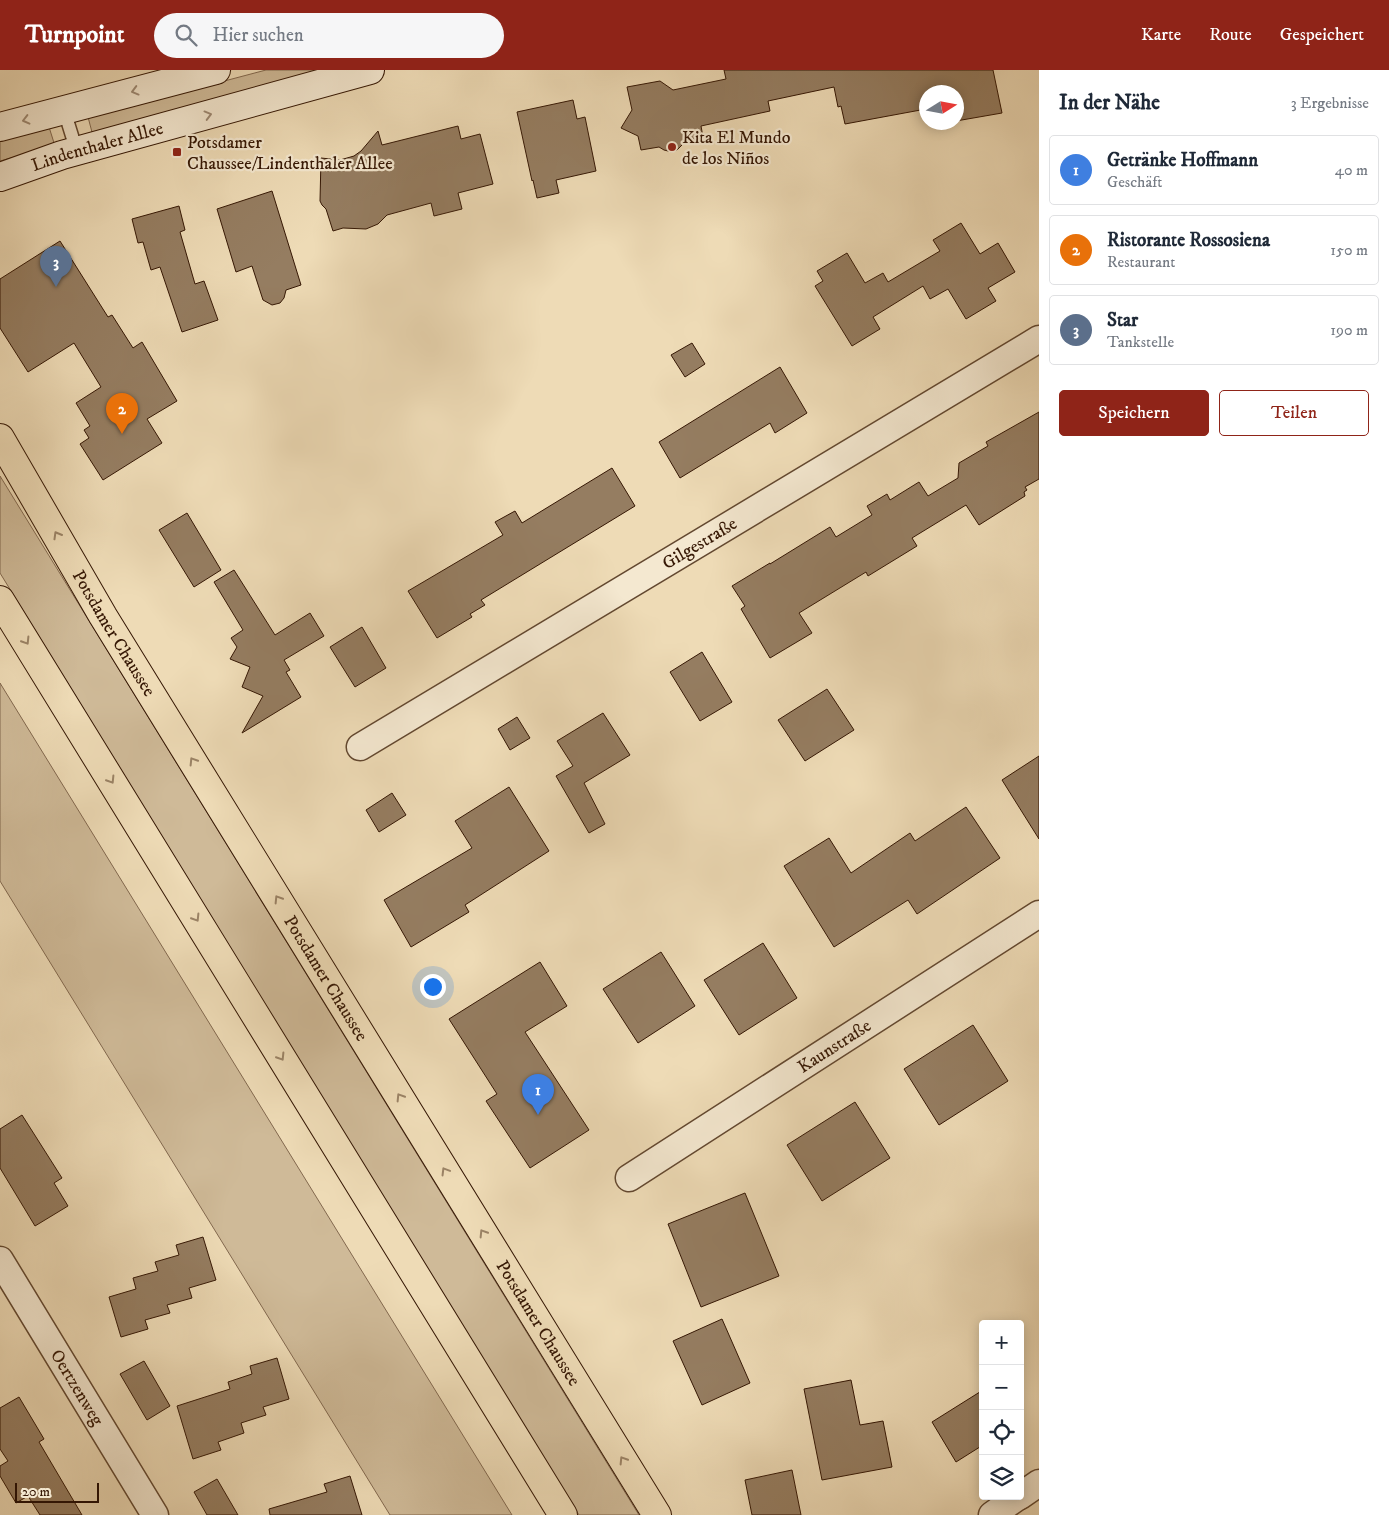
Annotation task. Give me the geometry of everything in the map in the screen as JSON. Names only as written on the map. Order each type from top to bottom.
[{"type":"main road","points":[[0,126],[216,70]]},
{"type":"main road","name":"Lindenthaler Allee","points":[[0,177],[77,152],[370,70]]},
{"type":"main road","name":"Potsdamer Chaussee","points":[[0,438],[104,616],[657,1515]]},
{"type":"main road","points":[[0,600],[563,1515]]},
{"type":"street","name":"Gilgestraße","points":[[360,747],[1039,339]]},
{"type":"street","name":"Kaunstraße","points":[[629,1178],[1039,914]]},
{"type":"street","name":"Oertzenweg","points":[[0,1260],[155,1515]]},
{"type":"street","points":[[1024,1493],[1039,1483]]},
{"type":"street","points":[[992,1515],[1014,1500]]},
{"type":"lane","points":[[64,110],[77,152]]},
{"type":"shaded area","points":[[266,70],[327,70],[93,136],[88,117]]},
{"type":"shaded area","points":[[49,127],[55,146],[0,161],[0,140]]},
{"type":"shaded area","points":[[0,476],[639,1515],[579,1515],[0,573]]},
{"type":"shaded area","points":[[0,683],[512,1515],[390,1515],[0,881]]},
{"type":"building","points":[[724,70],[993,70],[1002,113],[964,120],[964,85],[919,85],[919,110],[845,124],[841,106],[838,107],[834,87],[768,101],[770,111],[701,126],[703,137],[686,141],[677,150],[672,152],[659,147],[641,150],[638,136],[621,128],[632,110],[627,87],[660,81],[673,90],[726,79]]},
{"type":"building","points":[[573,100],[577,119],[585,117],[596,171],[556,180],[559,193],[537,198],[517,112]]},
{"type":"building","points":[[458,126],[461,139],[480,134],[493,184],[458,193],[462,209],[434,216],[431,203],[387,215],[378,224],[366,229],[343,228],[333,231],[326,209],[320,201],[321,158],[340,160],[354,156],[361,151],[378,131],[382,145]]},
{"type":"building","points":[[272,191],[301,285],[286,290],[284,298],[280,303],[272,305],[263,300],[252,266],[236,272],[217,209]]},
{"type":"building","points":[[179,206],[185,230],[180,232],[195,284],[204,281],[218,320],[182,332],[160,267],[151,270],[143,242],[138,243],[132,219]]},
{"type":"building","points":[[961,223],[980,254],[998,243],[1015,272],[988,288],[996,301],[966,319],[948,289],[930,299],[923,286],[873,317],[880,329],[852,346],[815,286],[823,281],[817,271],[847,253],[865,283],[883,273],[888,282],[940,251],[933,240]]},
{"type":"building","points":[[60,241],[108,317],[112,315],[133,348],[142,342],[177,401],[147,419],[162,443],[103,480],[80,444],[89,438],[84,430],[90,426],[76,403],[101,387],[74,343],[28,372],[0,328],[0,279]]},
{"type":"building","points":[[692,343],[705,364],[685,377],[671,355]]},
{"type":"building","points":[[780,367],[807,413],[775,433],[770,423],[680,478],[659,442]]},
{"type":"building","points":[[1039,412],[1039,479],[1025,487],[1027,490],[1024,492],[1025,496],[979,525],[966,505],[912,538],[917,546],[868,576],[866,572],[799,613],[812,633],[770,658],[741,609],[745,606],[732,586],[830,527],[836,537],[872,515],[867,506],[887,494],[890,500],[919,482],[928,496],[958,478],[959,463],[988,446],[986,442]]},
{"type":"building","points":[[612,468],[635,506],[481,600],[485,605],[470,614],[472,617],[437,638],[408,591],[503,535],[495,522],[515,511],[522,523]]},
{"type":"building","points":[[187,513],[221,570],[194,587],[159,530]]},
{"type":"building","points":[[234,570],[275,635],[310,613],[324,636],[284,660],[290,670],[286,672],[301,697],[242,733],[263,696],[242,687],[250,667],[230,659],[237,647],[231,638],[243,630],[214,582]]},
{"type":"building","points":[[362,627],[386,668],[355,687],[330,647]]},
{"type":"building","points":[[702,652],[732,702],[700,721],[670,672]]},
{"type":"building","points":[[827,689],[854,730],[805,761],[778,720]]},
{"type":"building","points":[[603,713],[630,755],[584,783],[605,824],[589,833],[556,776],[573,766],[557,741]]},
{"type":"building","points":[[517,717],[530,738],[510,750],[498,729]]},
{"type":"building","points":[[1039,756],[1039,839],[1002,780]]},
{"type":"building","points":[[509,787],[549,851],[465,905],[469,912],[411,947],[384,900],[472,848],[455,821]]},
{"type":"building","points":[[392,793],[406,815],[379,832],[366,810]]},
{"type":"building","points":[[966,807],[1000,858],[917,914],[908,900],[834,947],[784,866],[829,838],[851,873],[910,833],[915,841]]},
{"type":"building","points":[[763,943],[797,998],[739,1035],[704,980]]},
{"type":"building","points":[[661,952],[695,1006],[638,1043],[603,989]]},
{"type":"building","points":[[540,962],[567,1006],[525,1032],[589,1130],[530,1168],[486,1101],[497,1094],[449,1019]]},
{"type":"building","points":[[973,1025],[1008,1081],[939,1125],[904,1069]]},
{"type":"building","points":[[855,1102],[890,1158],[822,1201],[787,1145]]},
{"type":"building","points":[[22,1115],[62,1178],[54,1183],[68,1206],[35,1226],[0,1168],[0,1129]]},
{"type":"building","points":[[745,1193],[779,1276],[701,1307],[668,1224]]},
{"type":"building","points":[[203,1237],[216,1280],[189,1288],[192,1298],[167,1305],[170,1313],[145,1320],[148,1329],[121,1337],[109,1297],[136,1289],[133,1278],[158,1271],[155,1262],[179,1255],[176,1245]]},
{"type":"building","points":[[722,1319],[750,1383],[702,1405],[673,1341]]},
{"type":"building","points":[[277,1358],[289,1399],[263,1407],[266,1415],[241,1423],[244,1433],[218,1442],[221,1450],[193,1459],[177,1406],[230,1389],[228,1382],[252,1374],[250,1366]]},
{"type":"building","points":[[144,1361],[170,1406],[147,1420],[120,1374]]},
{"type":"building","points":[[851,1380],[860,1425],[883,1421],[892,1467],[822,1480],[804,1389]]},
{"type":"building","points":[[979,1393],[979,1448],[956,1462],[932,1422]]},
{"type":"building","points":[[19,1397],[44,1439],[39,1442],[82,1515],[40,1515],[28,1496],[16,1503],[0,1476],[0,1466],[8,1461],[0,1449],[0,1408]]},
{"type":"building","points":[[792,1470],[801,1515],[752,1515],[745,1480]]},
{"type":"building","points":[[350,1476],[362,1515],[270,1515],[269,1509],[327,1492],[324,1484]]},
{"type":"building","points":[[217,1479],[238,1515],[207,1515],[194,1492]]},
{"type":"place","name":"Kita El Mundo de los Niños","points":[[672,147]]},
{"type":"place","name":"Potsdamer Chaussee/Lindenthaler Allee","points":[[177,152]]},
{"type":"place","name":"Star","points":[[56,287]]},
{"type":"place","name":"Ristorante Rossosiena","points":[[122,434]]},
{"type":"place","name":"Getränke Hoffmann","points":[[538,1115]]}]
